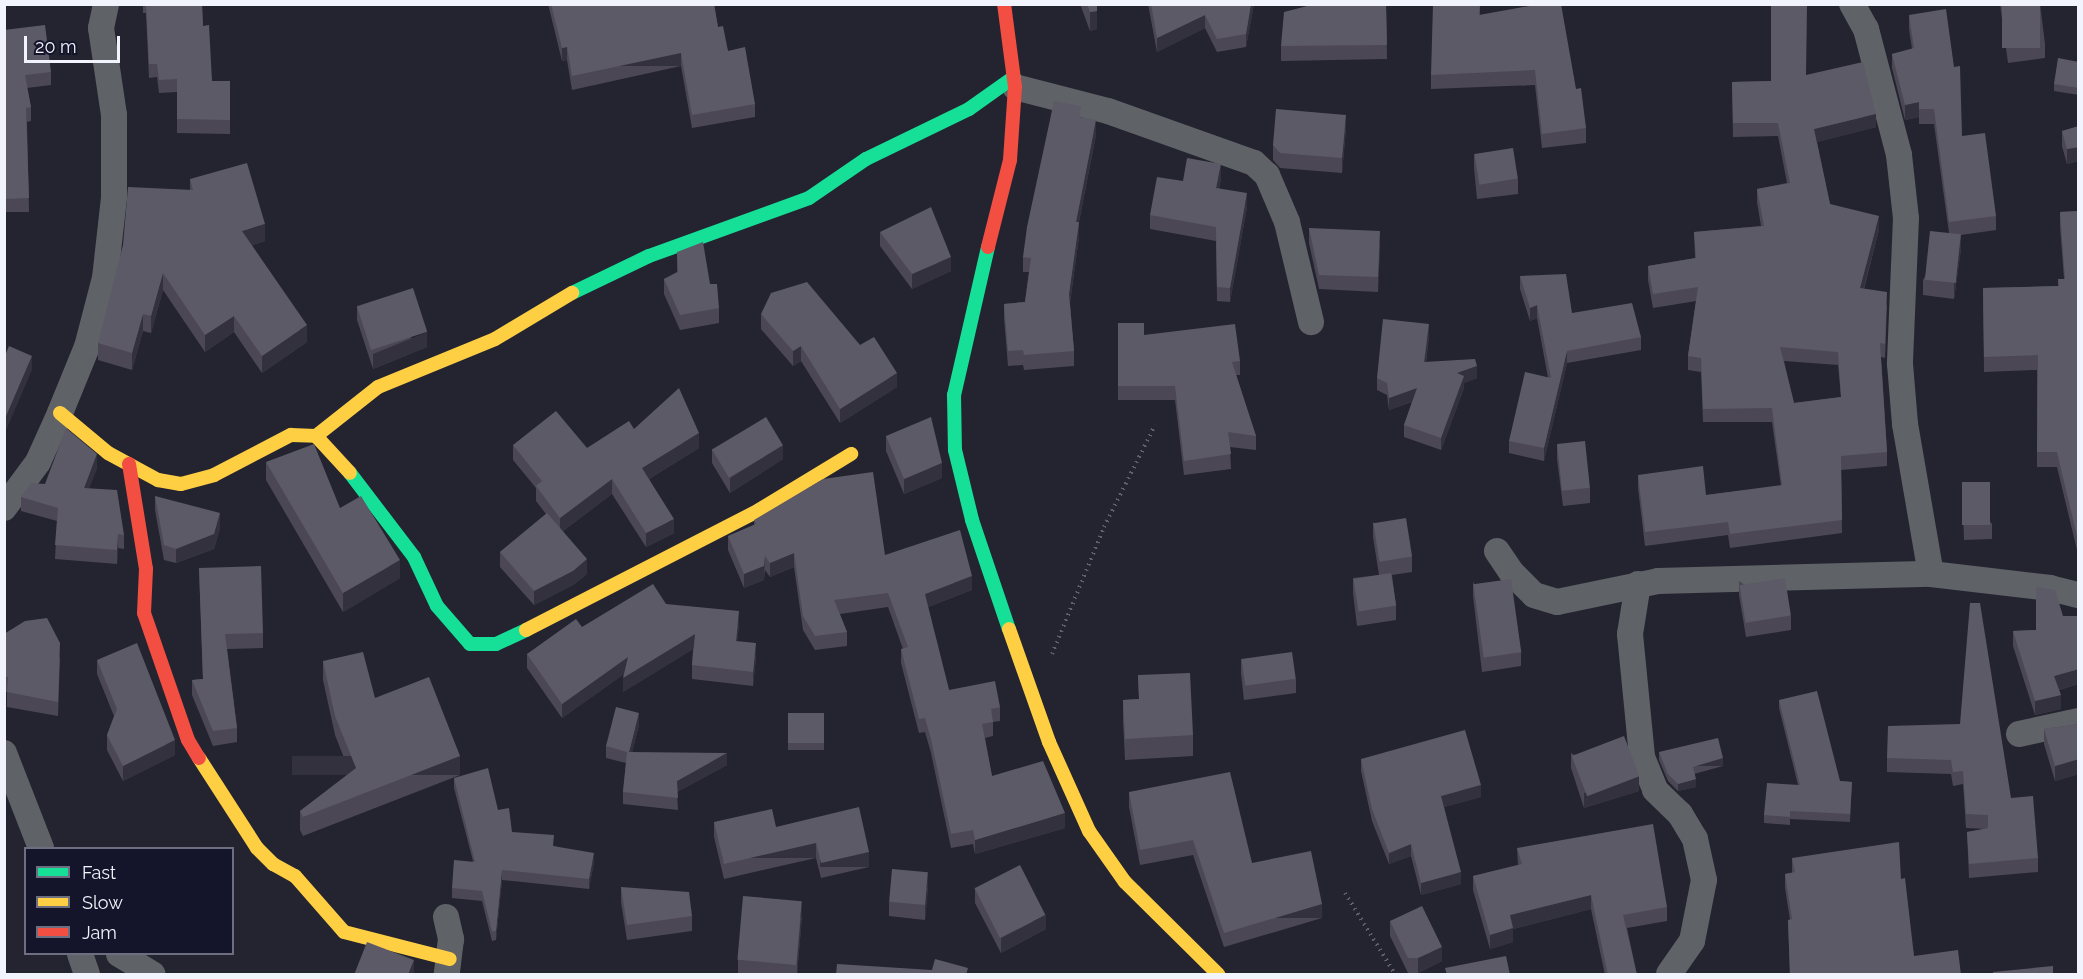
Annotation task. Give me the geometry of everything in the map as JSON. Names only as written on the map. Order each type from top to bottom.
[{"type":"street","points":[[4,508],[38,462],[60,413],[87,347],[105,278],[114,198],[114,115],[101,28],[106,4]]},
{"type":"street","points":[[1004,4],[1014,82],[1010,160],[967,327],[954,395],[955,439],[972,520],[1049,742],[1104,857],[1218,975]]},
{"type":"street","points":[[1852,4],[1866,29],[1899,155],[1906,218],[1900,364],[1905,424],[1931,574]]},
{"type":"street","points":[[60,413],[108,453],[158,480],[181,484],[214,475],[291,435],[316,436],[378,387],[495,339],[584,286],[649,256],[809,198],[866,159],[969,109],[1014,82],[1108,111],[1254,163],[1267,175],[1287,222],[1311,322]]},
{"type":"street","points":[[316,436],[373,499],[414,556],[437,606],[470,644],[496,644],[551,618],[759,510],[851,454]]},
{"type":"street","points":[[129,464],[146,569],[144,613],[188,740],[257,848],[273,864],[295,876],[344,932],[449,967],[452,939],[446,917]]},
{"type":"street","points":[[1497,551],[1512,573],[1534,595],[1557,602],[1658,581],[1931,574],[2050,588],[2079,595]]},
{"type":"street","points":[[1638,584],[1630,634],[1642,757],[1655,790],[1680,814],[1695,838],[1704,880],[1692,940],[1669,975]]},
{"type":"street","points":[[2019,734],[2079,721]]},
{"type":"street","points":[[4,753],[12,790],[40,847]]},
{"type":"street","points":[[80,955],[87,975]]},
{"type":"street","points":[[121,955],[152,975]]},
{"type":"path","points":[[1034,699],[1104,527],[1155,425]]},
{"type":"path","points":[[1345,893],[1395,975]]},
{"type":"building","points":[[146,4],[202,4],[203,26],[209,25],[212,81],[230,81],[230,120],[177,119],[177,79],[159,80],[157,64],[149,64]]},
{"type":"building","points":[[551,4],[714,4],[718,27],[723,26],[728,51],[745,47],[755,104],[692,115],[681,53],[572,76],[567,47],[562,48]]},
{"type":"building","points":[[1087,4],[1097,4],[1097,11],[1090,12]]},
{"type":"building","points":[[1151,4],[1251,4],[1246,34],[1217,39],[1205,15],[1157,38]]},
{"type":"building","points":[[1315,4],[1386,4],[1387,45],[1281,46],[1284,12]]},
{"type":"building","points":[[1433,4],[1480,4],[1479,15],[1540,4],[1561,4],[1576,89],[1581,88],[1586,128],[1542,134],[1535,70],[1431,75]]},
{"type":"building","points":[[2002,4],[2040,4],[2040,48],[2002,48]]},
{"type":"building","points":[[1771,6],[1807,6],[1806,75],[1863,62],[1876,114],[1814,129],[1830,204],[1879,216],[1860,288],[1887,292],[1885,344],[1880,343],[1887,452],[1841,456],[1842,520],[1730,534],[1728,522],[1645,532],[1638,475],[1703,466],[1706,495],[1782,485],[1772,408],[1703,409],[1701,358],[1688,356],[1698,287],[1653,294],[1648,266],[1696,258],[1694,232],[1764,226],[1757,189],[1790,183],[1778,123],[1733,123],[1732,82],[1771,81]],"holes":[[[1780,347],[1838,352],[1841,397],[1794,403]]]},
{"type":"building","points":[[1946,9],[1954,67],[1960,66],[1962,136],[1985,133],[1996,216],[1949,222],[1934,109],[1919,109],[1919,102],[1905,105],[1892,54],[1914,48],[1909,15]]},
{"type":"building","points":[[45,25],[51,72],[25,75],[31,107],[26,108],[29,198],[4,199],[4,30]]},
{"type":"building","points":[[2058,58],[2079,62],[2079,88],[2054,84]]},
{"type":"building","points":[[1054,101],[1081,106],[1079,117],[1096,120],[1076,222],[1079,222],[1069,294],[1074,351],[1024,355],[1023,350],[1008,351],[1004,304],[1025,302],[1031,258],[1023,257],[1027,227]]},
{"type":"building","points":[[1276,109],[1346,115],[1342,158],[1280,153],[1273,145]]},
{"type":"building","points":[[2079,126],[2079,147],[2067,149],[2062,131]]},
{"type":"building","points":[[1513,148],[1518,179],[1479,185],[1474,154]]},
{"type":"building","points":[[1187,158],[1221,164],[1216,188],[1247,193],[1230,288],[1217,287],[1216,227],[1150,215],[1157,177],[1183,181]]},
{"type":"building","points":[[247,163],[265,224],[242,231],[307,325],[262,356],[234,316],[205,335],[163,273],[151,316],[143,314],[132,353],[98,343],[123,245],[128,187],[193,190],[190,179]]},
{"type":"building","points":[[931,207],[951,257],[912,274],[880,232]]},
{"type":"building","points":[[2079,211],[2079,535],[2077,536],[2057,452],[2037,452],[2038,355],[1984,357],[1983,288],[2059,286],[2058,279],[2065,279],[2060,212]]},
{"type":"building","points":[[1309,228],[1380,231],[1378,277],[1319,275]]},
{"type":"building","points":[[1930,231],[1961,234],[1956,283],[1925,280]]},
{"type":"building","points":[[703,242],[710,284],[717,284],[719,308],[680,315],[664,279],[678,272],[677,252]]},
{"type":"building","points":[[1566,274],[1572,313],[1632,303],[1641,337],[1567,351],[1544,448],[1509,441],[1525,372],[1551,378],[1537,305],[1530,308],[1520,276]]},
{"type":"building","points":[[807,282],[860,345],[874,337],[897,373],[840,409],[801,346],[793,351],[761,314],[771,293]]},
{"type":"building","points":[[413,288],[427,332],[371,350],[357,306]]},
{"type":"building","points":[[1383,319],[1429,324],[1424,362],[1475,359],[1477,366],[1457,373],[1464,376],[1441,438],[1404,425],[1417,388],[1389,398],[1387,383],[1377,378]]},
{"type":"building","points":[[1118,323],[1144,323],[1144,335],[1235,324],[1240,361],[1232,362],[1256,436],[1228,432],[1231,454],[1184,461],[1175,386],[1118,386]]},
{"type":"building","points":[[9,346],[32,356],[4,421],[4,358]]},
{"type":"building","points":[[679,388],[699,433],[642,468],[674,519],[646,533],[612,479],[560,518],[536,486],[542,481],[513,445],[556,411],[587,448],[629,421],[634,429]]},
{"type":"building","points":[[766,417],[783,445],[729,478],[712,449]]},
{"type":"building","points":[[931,417],[942,463],[904,479],[886,436]]},
{"type":"building","points":[[66,428],[97,454],[84,488],[117,490],[124,535],[118,534],[117,550],[55,545],[58,508],[21,497],[31,483],[45,484]]},
{"type":"building","points":[[1585,441],[1590,488],[1562,491],[1557,444]]},
{"type":"building","points":[[314,444],[340,508],[361,496],[400,560],[343,593],[266,462]]},
{"type":"building","points":[[873,472],[885,555],[960,530],[972,576],[925,594],[949,690],[995,681],[1000,707],[991,709],[993,722],[982,724],[992,776],[1043,761],[1065,813],[975,840],[973,830],[951,834],[931,739],[925,718],[919,719],[901,649],[908,647],[888,593],[834,600],[847,632],[815,636],[803,616],[794,553],[770,563],[765,556],[764,566],[744,574],[728,536],[756,524],[754,520],[823,479]]},
{"type":"building","points":[[1962,482],[1990,482],[1990,525],[1962,525]]},
{"type":"building","points":[[155,496],[220,513],[214,534],[176,549],[164,545]]},
{"type":"building","points":[[547,513],[587,559],[573,571],[534,591],[500,552]]},
{"type":"building","points":[[1406,518],[1412,557],[1380,562],[1373,523]]},
{"type":"building","points":[[261,566],[263,633],[225,634],[237,728],[213,731],[192,680],[203,679],[199,568]]},
{"type":"building","points":[[1391,573],[1396,606],[1359,612],[1353,579]]},
{"type":"building","points":[[1785,578],[1791,616],[1746,623],[1740,585]]},
{"type":"building","points":[[1511,579],[1521,652],[1484,658],[1473,584]]},
{"type":"building","points":[[653,584],[666,604],[739,611],[736,641],[756,643],[753,672],[692,665],[695,634],[623,678],[628,657],[562,704],[527,654],[576,619],[582,627]]},
{"type":"building","points":[[2036,587],[2055,590],[2063,616],[2079,616],[2079,669],[2054,676],[2061,695],[2035,701],[2013,631],[2036,630]]},
{"type":"building","points":[[1970,603],[1980,603],[2011,798],[2033,796],[2038,858],[1969,864],[1967,832],[1988,828],[1988,815],[1966,814],[1963,771],[1953,772],[1951,760],[1887,758],[1888,726],[1960,724]]},
{"type":"building","points":[[47,618],[60,643],[58,702],[7,692],[8,677],[4,677],[4,634],[25,621]]},
{"type":"building","points":[[137,643],[175,740],[123,766],[107,735],[117,709],[97,660]]},
{"type":"building","points":[[363,652],[375,698],[429,677],[460,756],[303,817],[300,811],[356,768],[335,716],[323,661]]},
{"type":"building","points":[[1292,652],[1296,679],[1245,686],[1241,659]]},
{"type":"building","points":[[1190,673],[1193,735],[1125,739],[1123,700],[1139,699],[1138,675]]},
{"type":"building","points":[[1817,691],[1840,781],[1852,782],[1850,814],[1790,811],[1790,817],[1764,815],[1767,783],[1800,785],[1779,700]]},
{"type":"building","points":[[616,707],[639,713],[629,752],[727,753],[677,781],[678,798],[623,792],[627,752],[606,746]]},
{"type":"building","points":[[788,713],[824,713],[824,743],[788,743]]},
{"type":"building","points":[[2079,724],[2079,759],[2055,766],[2044,729]]},
{"type":"building","points":[[1465,730],[1481,785],[1441,796],[1461,872],[1421,883],[1411,844],[1389,853],[1372,809],[1361,759]]},
{"type":"building","points":[[1624,736],[1639,776],[1587,796],[1572,756]]},
{"type":"building","points":[[1718,738],[1723,758],[1693,767],[1696,779],[1678,784],[1668,774],[1659,752]]},
{"type":"building","points":[[488,768],[498,810],[509,808],[512,832],[554,835],[553,846],[594,853],[589,879],[502,870],[496,931],[492,931],[482,891],[452,888],[454,860],[475,862],[454,778]]},
{"type":"building","points":[[1230,772],[1252,863],[1311,851],[1322,904],[1224,933],[1193,840],[1140,850],[1129,792]]},
{"type":"building","points":[[859,807],[869,852],[821,863],[816,843],[724,864],[714,822],[772,809],[776,827]]},
{"type":"building","points":[[1653,824],[1667,907],[1623,915],[1637,975],[1608,975],[1591,895],[1510,915],[1513,928],[1490,935],[1473,876],[1522,864],[1517,848]]},
{"type":"building","points":[[1899,842],[1901,879],[1905,878],[1914,956],[1958,950],[1961,975],[1790,975],[1788,920],[1792,919],[1785,874],[1795,872],[1792,858]]},
{"type":"building","points":[[1020,865],[1045,915],[1000,938],[975,888]]},
{"type":"building","points":[[892,869],[928,872],[925,905],[889,902]]},
{"type":"building","points":[[621,887],[689,892],[692,916],[627,925]]},
{"type":"building","points":[[743,896],[802,901],[796,965],[737,960]]},
{"type":"building","points":[[1422,906],[1442,947],[1418,958],[1408,958],[1390,921]]},
{"type":"building","points":[[367,942],[414,960],[408,975],[354,975]]},
{"type":"building","points":[[1506,956],[1510,975],[1447,975],[1445,968]]},
{"type":"building","points":[[935,959],[968,968],[966,975],[836,975],[837,964],[932,970]]},
{"type":"building","points":[[2053,966],[2053,975],[1993,975],[1993,972]]},
{"type":"traffic: fast","points":[[572,293],[649,256],[809,198],[866,159],[969,109],[1014,77]]},
{"type":"traffic: fast","points":[[988,247],[954,395],[955,450],[972,520],[1009,629]]},
{"type":"traffic: fast","points":[[350,473],[414,557],[437,606],[470,644],[496,644],[526,630]]},
{"type":"traffic: slow","points":[[316,436],[378,387],[495,339],[572,293]]},
{"type":"traffic: slow","points":[[60,413],[108,453],[158,480],[181,484],[214,475],[291,435],[316,436],[350,473]]},
{"type":"traffic: slow","points":[[526,630],[759,510],[851,454]]},
{"type":"traffic: slow","points":[[1009,629],[1049,742],[1089,831],[1125,882],[1218,974]]},
{"type":"traffic: slow","points":[[199,758],[257,848],[273,864],[295,876],[344,932],[450,959]]},
{"type":"traffic: jam","points":[[988,247],[1010,160],[1015,87],[1004,4]]},
{"type":"traffic: jam","points":[[129,464],[146,569],[144,613],[188,740],[199,758]]}]
